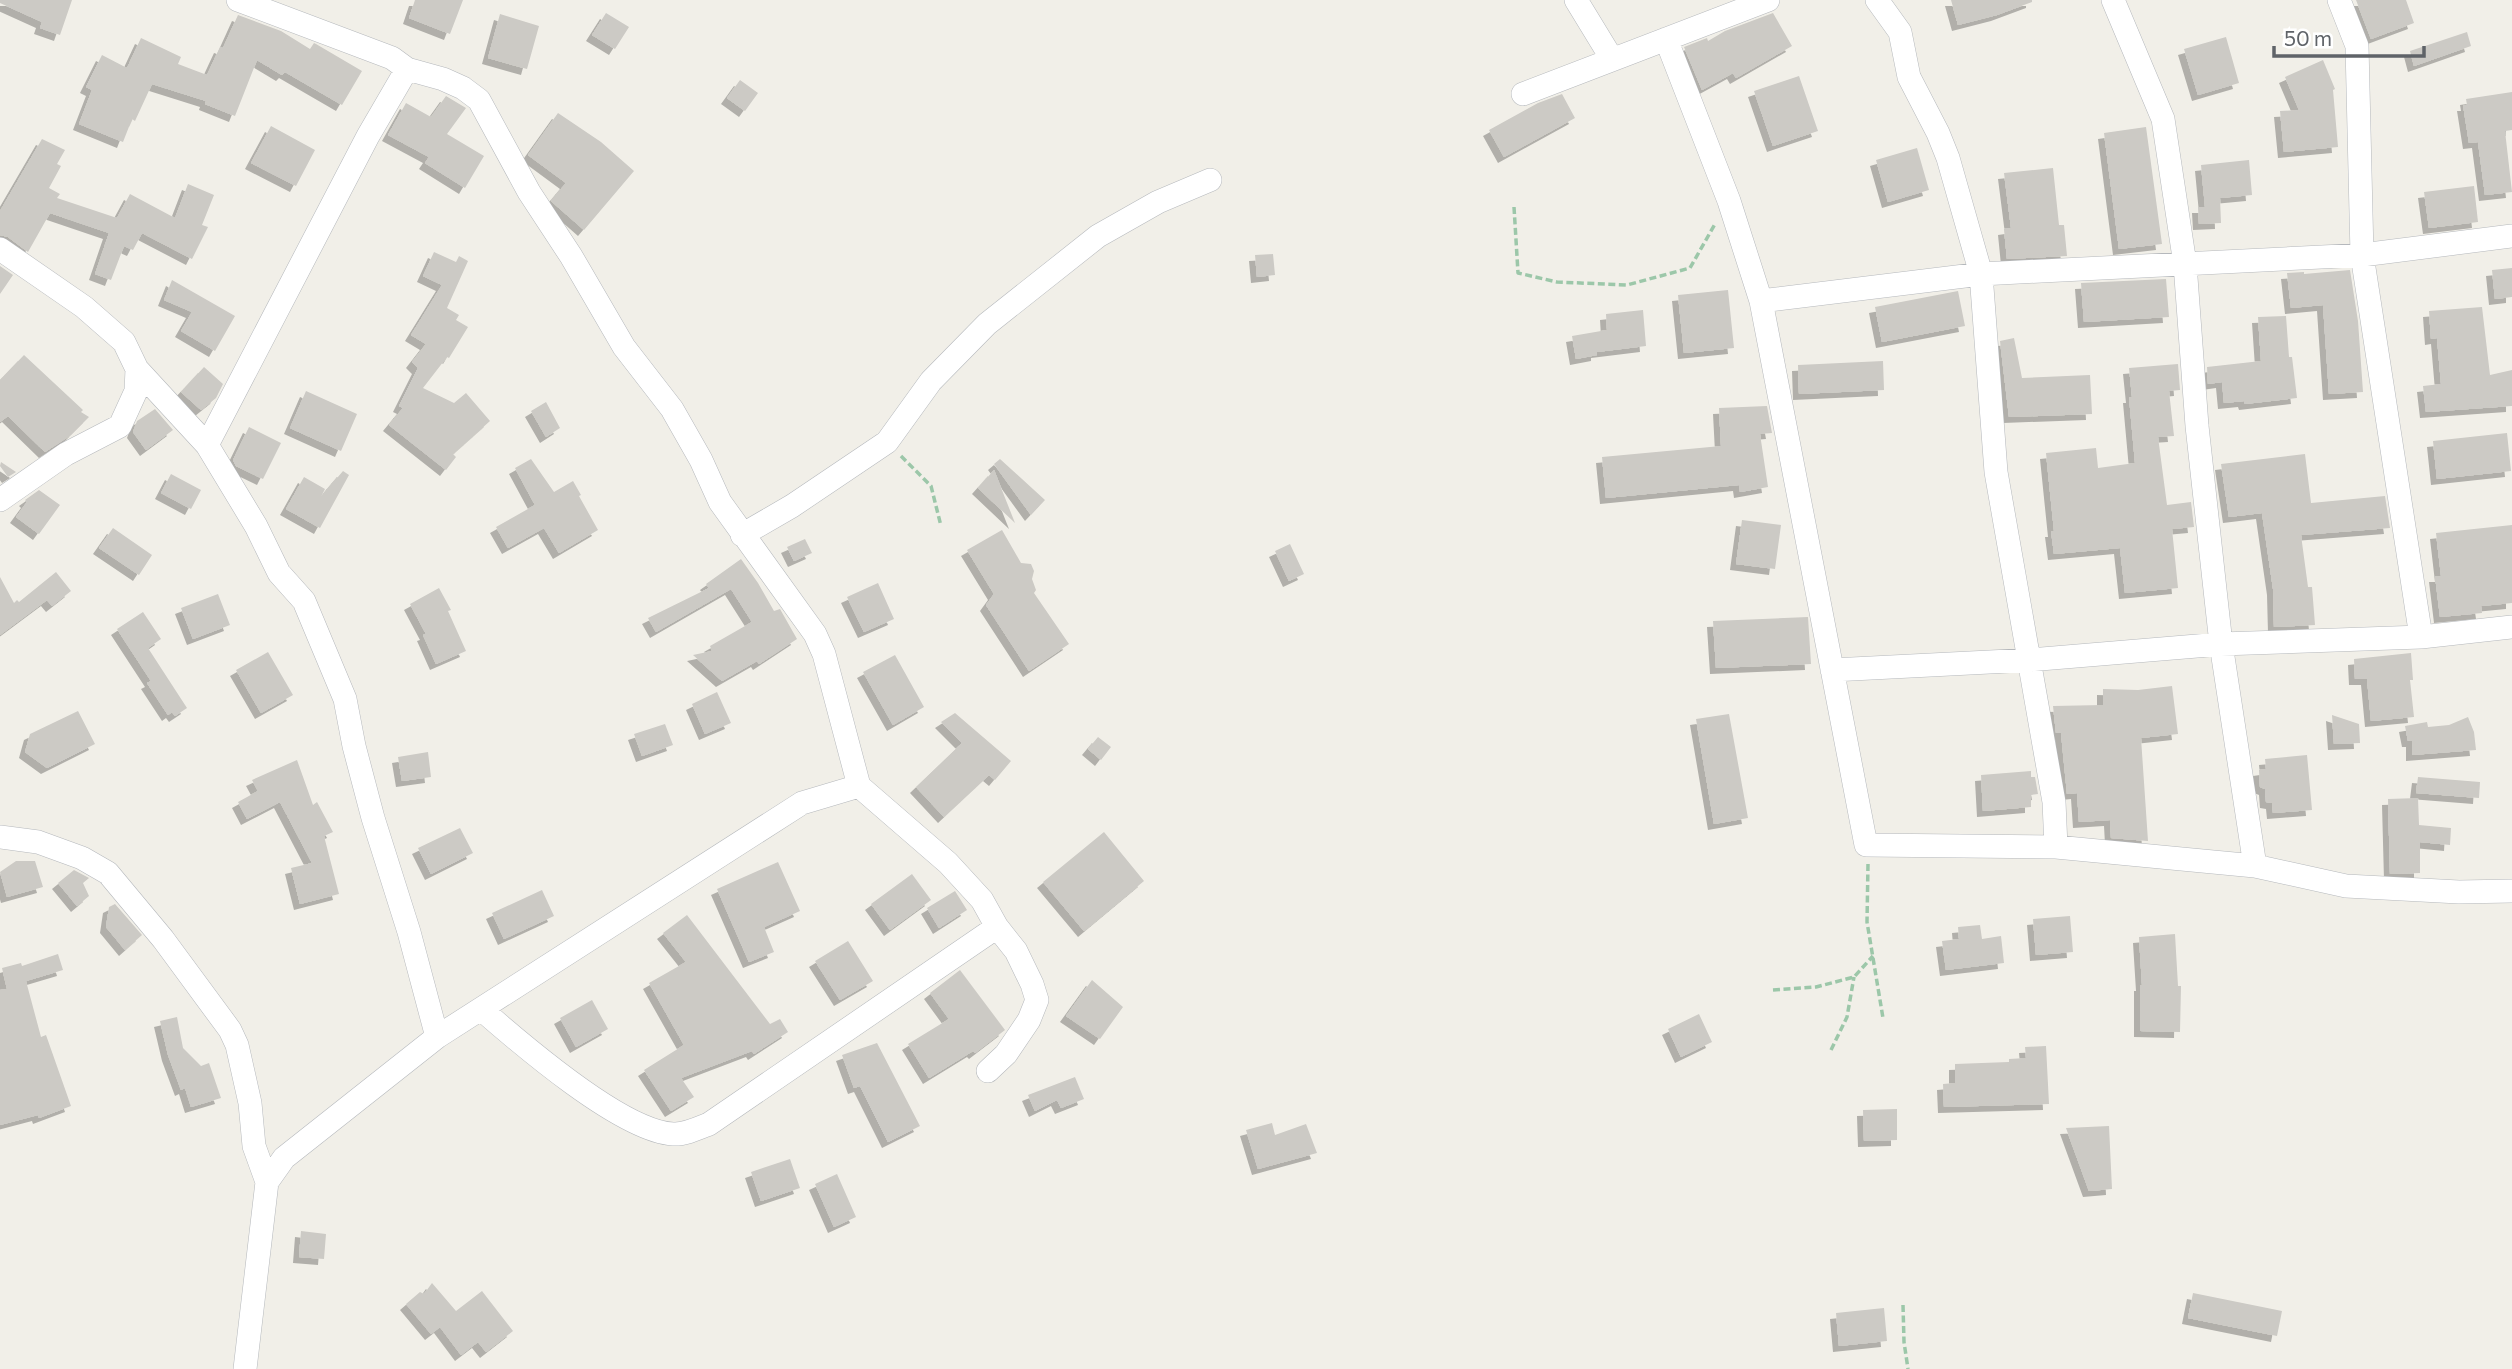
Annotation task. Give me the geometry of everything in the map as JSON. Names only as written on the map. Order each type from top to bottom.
[{"type":"street","points":[[1576,0],[1612,59]]},
{"type":"street","points":[[1523,94],[1768,0]]},
{"type":"street","points":[[1877,0],[1900,32],[1909,77],[1948,158],[1981,274],[1996,472],[2054,802],[2056,847]]},
{"type":"street","points":[[2113,0],[2163,120],[2185,264],[2197,426],[2221,644],[2255,866]]},
{"type":"street","points":[[2339,0],[2357,46],[2362,256],[2421,637]]},
{"type":"street","points":[[246,1],[392,58],[407,69],[443,79],[463,88],[479,100],[528,192],[571,256],[624,347],[673,409],[720,502],[815,635],[824,654],[859,786],[948,863],[982,900],[997,927],[1016,951],[1037,1000],[1029,1020],[1006,1054],[988,1071]]},
{"type":"street","points":[[1666,39],[1729,201],[1761,302],[1866,845],[2056,847],[2255,866],[2346,886],[2459,892],[2512,891]]},
{"type":"street","points":[[207,445],[368,136],[407,69]]},
{"type":"street","points":[[742,535],[792,506],[887,442],[931,382],[987,324],[1098,236],[1158,202],[1210,180]]},
{"type":"street","points":[[1761,302],[1981,274],[2362,256],[2512,236]]},
{"type":"street","points":[[0,249],[84,307],[124,342],[137,369],[207,445],[257,526],[279,573],[304,601],[341,686],[370,806],[409,932],[437,1037]]},
{"type":"street","points":[[0,500],[66,454],[120,426],[136,391],[137,369]]},
{"type":"street","points":[[1832,670],[2029,660],[2221,644],[2421,637],[2512,627]]},
{"type":"street","points":[[267,1182],[284,1158],[437,1037],[802,803],[859,786]]},
{"type":"street","points":[[0,837],[38,842],[82,858],[107,873],[163,939],[237,1045],[250,1103],[254,1146],[267,1182],[245,1369]]},
{"type":"street","points":[[481,1009],[578,1088],[638,1124],[676,1135],[709,1124],[997,927]]},
{"type":"path","points":[[1514,207],[1518,273],[1557,282],[1627,285],[1690,268],[1729,201]]},
{"type":"path","points":[[887,442],[930,486],[941,526]]},
{"type":"path","points":[[1866,845],[1867,922],[1883,1018]]},
{"type":"path","points":[[1831,1050],[1847,1017],[1854,977],[1873,956]]},
{"type":"path","points":[[1773,990],[1816,987],[1854,977]]},
{"type":"path","points":[[1903,1305],[1908,1369]]},
{"type":"building","points":[[0,0],[72,0],[60,35],[40,28],[42,22],[0,3]]},
{"type":"building","points":[[415,0],[463,0],[450,34],[409,18]]},
{"type":"building","points":[[1951,0],[2032,0],[2032,2],[1958,25]]},
{"type":"building","points":[[2356,0],[2406,0],[2414,23],[2371,39]]},
{"type":"building","points":[[606,13],[629,27],[615,49],[592,35]]},
{"type":"building","points":[[1773,13],[1792,46],[1736,78],[1733,73],[1702,90],[1684,47],[1707,38],[1708,41],[1725,31]]},
{"type":"building","points":[[500,14],[539,26],[527,69],[488,58]]},
{"type":"building","points":[[238,15],[281,31],[310,49],[314,43],[362,71],[342,105],[285,72],[282,75],[257,60],[235,116],[205,104],[206,101],[152,84],[135,121],[132,119],[123,142],[79,124],[92,90],[86,87],[102,55],[127,68],[141,38],[181,57],[178,64],[207,75]]},
{"type":"building","points":[[2467,32],[2471,46],[2414,66],[2410,51]]},
{"type":"building","points":[[2226,37],[2239,83],[2198,95],[2184,49]]},
{"type":"building","points":[[2323,60],[2335,89],[2338,147],[2284,152],[2280,111],[2299,110],[2285,77]]},
{"type":"building","points":[[1799,76],[1818,131],[1773,146],[1754,91]]},
{"type":"building","points":[[740,80],[758,93],[745,111],[727,98]]},
{"type":"building","points":[[2512,92],[2512,130],[2505,131],[2512,192],[2485,195],[2478,142],[2469,143],[2463,105],[2467,105],[2466,99]]},
{"type":"building","points":[[1562,94],[1575,118],[1504,157],[1489,130],[1538,103]]},
{"type":"building","points":[[446,96],[466,108],[447,134],[484,156],[465,188],[425,163],[429,157],[388,135],[406,103],[431,117]]},
{"type":"building","points":[[558,113],[601,142],[634,171],[584,230],[551,201],[566,183],[528,155]]},
{"type":"building","points":[[271,126],[315,150],[296,186],[251,163]]},
{"type":"building","points":[[2146,127],[2162,244],[2119,249],[2104,133]]},
{"type":"building","points":[[42,139],[65,150],[57,164],[61,166],[49,188],[60,194],[57,198],[117,218],[130,194],[175,218],[188,184],[214,195],[202,225],[208,227],[192,259],[142,233],[133,250],[124,246],[111,280],[95,274],[109,233],[50,213],[28,252],[8,237],[0,235],[0,211]]},
{"type":"building","points":[[1917,148],[1929,190],[1888,202],[1876,160]]},
{"type":"building","points":[[2249,160],[2252,195],[2220,198],[2221,223],[2199,224],[2198,207],[2205,207],[2201,165]]},
{"type":"building","points":[[2053,168],[2059,225],[2064,225],[2067,256],[2007,259],[2004,229],[2011,228],[2004,173]]},
{"type":"building","points":[[2474,186],[2478,222],[2429,228],[2424,192]]},
{"type":"building","points":[[434,252],[456,262],[459,256],[468,261],[447,308],[459,315],[456,320],[468,327],[449,358],[447,357],[423,388],[454,403],[466,393],[490,421],[453,454],[456,457],[446,470],[389,425],[403,408],[399,406],[418,368],[412,362],[426,344],[411,335],[442,285],[423,276]]},
{"type":"building","points":[[1273,254],[1275,275],[1257,277],[1255,255]]},
{"type":"building","points":[[0,266],[13,275],[0,294]]},
{"type":"building","points":[[2512,268],[2512,297],[2495,299],[2492,270]]},
{"type":"building","points":[[2350,270],[2358,321],[2363,392],[2329,394],[2323,305],[2291,308],[2287,273]]},
{"type":"building","points":[[2166,279],[2169,317],[2084,322],[2081,283]]},
{"type":"building","points":[[172,280],[235,316],[215,351],[181,331],[192,312],[164,300]]},
{"type":"building","points":[[1728,290],[1734,348],[1684,353],[1678,295]]},
{"type":"building","points":[[1958,291],[1965,326],[1882,342],[1875,307]]},
{"type":"building","points":[[2482,307],[2490,375],[2512,370],[2512,406],[2426,412],[2423,386],[2441,384],[2437,338],[2431,339],[2429,311]]},
{"type":"building","points":[[1643,310],[1646,346],[1597,352],[1597,355],[1576,359],[1572,336],[1607,330],[1606,314]]},
{"type":"building","points":[[2286,316],[2289,357],[2292,357],[2297,398],[2245,404],[2244,401],[2224,403],[2222,382],[2208,384],[2207,367],[2261,361],[2258,317]]},
{"type":"building","points":[[2014,338],[2022,378],[2090,375],[2092,414],[2009,417],[2000,341]]},
{"type":"building","points":[[24,355],[89,417],[71,435],[45,452],[8,416],[0,422],[0,380]]},
{"type":"building","points":[[1883,361],[1884,390],[1799,394],[1798,365]]},
{"type":"building","points":[[2178,364],[2180,390],[2169,391],[2174,436],[2158,437],[2167,505],[2191,502],[2194,527],[2172,529],[2178,588],[2125,593],[2120,548],[2054,554],[2046,453],[2096,448],[2098,468],[2135,463],[2129,368]]},
{"type":"building","points":[[204,367],[223,384],[216,398],[201,410],[181,392]]},
{"type":"building","points":[[306,391],[357,414],[341,451],[290,428]]},
{"type":"building","points":[[546,402],[560,428],[546,437],[531,411]]},
{"type":"building","points":[[1767,406],[1772,433],[1760,434],[1768,487],[1740,492],[1739,485],[1606,498],[1602,457],[1721,446],[1719,408]]},
{"type":"building","points":[[155,409],[173,430],[146,450],[133,432],[137,421]]},
{"type":"building","points":[[249,427],[281,443],[263,479],[236,466],[233,460]]},
{"type":"building","points":[[2507,433],[2511,471],[2437,479],[2433,441]]},
{"type":"building","points":[[2305,454],[2311,503],[2385,496],[2390,528],[2301,535],[2308,587],[2312,587],[2315,625],[2274,627],[2273,589],[2262,513],[2229,517],[2221,464]]},
{"type":"building","points":[[531,459],[554,492],[573,481],[598,530],[559,553],[544,528],[508,548],[496,527],[535,505],[515,468]]},
{"type":"building","points":[[1000,459],[1045,500],[1031,515],[994,464]]},
{"type":"building","points":[[1,462],[16,472],[8,477],[0,466]]},
{"type":"building","points":[[994,470],[1015,523],[978,488]]},
{"type":"building","points":[[343,471],[349,475],[320,528],[286,509],[304,477],[325,489],[321,497]]},
{"type":"building","points":[[171,474],[201,490],[191,509],[161,493]]},
{"type":"building","points":[[39,490],[60,505],[39,534],[16,517],[27,502],[25,500]]},
{"type":"building","points":[[1742,520],[1781,525],[1775,569],[1736,564]]},
{"type":"building","points":[[2512,525],[2512,603],[2481,606],[2482,613],[2440,617],[2435,576],[2441,576],[2436,533]]},
{"type":"building","points":[[113,528],[152,555],[139,575],[99,548]]},
{"type":"building","points":[[1002,530],[1021,563],[1031,564],[1036,590],[1034,593],[1069,644],[1029,671],[986,605],[994,594],[967,550]]},
{"type":"building","points":[[805,539],[812,553],[794,561],[787,547]]},
{"type":"building","points":[[1290,544],[1304,574],[1289,581],[1275,551]]},
{"type":"building","points":[[741,559],[774,611],[780,609],[797,639],[759,664],[757,661],[722,681],[693,655],[712,651],[710,646],[752,622],[731,589],[656,632],[648,618],[709,588],[706,584]]},
{"type":"building","points":[[56,572],[71,591],[52,606],[47,600],[0,635],[0,577],[14,603],[17,600],[19,602]]},
{"type":"building","points":[[878,583],[894,619],[864,632],[847,597]]},
{"type":"building","points":[[439,588],[451,610],[448,611],[466,651],[436,664],[423,635],[426,634],[410,604]]},
{"type":"building","points":[[218,594],[230,625],[193,639],[181,608]]},
{"type":"building","points":[[143,612],[161,639],[148,648],[187,708],[175,716],[172,712],[168,715],[147,683],[151,681],[117,629]]},
{"type":"building","points":[[1808,617],[1811,664],[1716,668],[1713,621]]},
{"type":"building","points":[[268,652],[293,695],[261,713],[236,670]]},
{"type":"building","points":[[2411,653],[2413,680],[2410,680],[2414,717],[2371,721],[2367,679],[2355,679],[2354,659]]},
{"type":"building","points":[[895,655],[924,707],[893,725],[863,672]]},
{"type":"building","points":[[2172,686],[2178,734],[2141,738],[2148,841],[2111,838],[2110,820],[2079,822],[2077,793],[2067,794],[2061,733],[2056,733],[2053,706],[2103,705],[2103,689],[2138,690]]},
{"type":"building","points":[[717,692],[731,723],[705,734],[692,704]]},
{"type":"building","points":[[78,711],[95,744],[47,768],[25,752],[30,734]]},
{"type":"building","points":[[955,713],[1011,761],[995,780],[989,775],[944,817],[916,787],[962,743],[941,722]]},
{"type":"building","points":[[1729,714],[1748,818],[1714,824],[1696,719]]},
{"type":"building","points":[[2332,715],[2359,724],[2360,743],[2334,744]]},
{"type":"building","points":[[2468,717],[2474,732],[2476,750],[2412,755],[2412,741],[2408,741],[2405,726],[2427,722],[2428,727],[2449,725]]},
{"type":"building","points":[[665,724],[673,745],[642,756],[634,734]]},
{"type":"building","points":[[1098,737],[1111,747],[1101,760],[1088,749]]},
{"type":"building","points":[[428,752],[431,777],[402,781],[398,757]]},
{"type":"building","points":[[2307,755],[2312,810],[2273,813],[2272,803],[2266,802],[2265,789],[2260,787],[2259,770],[2266,769],[2265,759]]},
{"type":"building","points":[[297,760],[313,805],[317,802],[333,832],[324,836],[339,894],[300,904],[291,868],[312,863],[280,802],[247,819],[238,802],[258,791],[252,780]]},
{"type":"building","points":[[2031,771],[2038,794],[2031,795],[2031,807],[1983,811],[1981,775]]},
{"type":"building","points":[[2418,777],[2480,782],[2479,798],[2416,793]]},
{"type":"building","points":[[2418,798],[2419,825],[2451,828],[2450,845],[2420,842],[2420,873],[2390,874],[2388,799]]},
{"type":"building","points":[[460,828],[473,853],[431,874],[418,848]]},
{"type":"building","points":[[1104,832],[1144,881],[1084,931],[1043,882]]},
{"type":"building","points":[[16,861],[35,861],[43,887],[7,897],[0,872]]},
{"type":"building","points":[[778,862],[800,911],[764,927],[774,952],[749,962],[717,889]]},
{"type":"building","points":[[74,870],[89,878],[83,883],[89,896],[77,906],[58,883]]},
{"type":"building","points":[[912,874],[931,900],[890,930],[871,904]]},
{"type":"building","points":[[542,890],[554,916],[504,939],[492,913]]},
{"type":"building","points":[[955,891],[967,910],[939,928],[927,908]]},
{"type":"building","points":[[115,904],[142,935],[125,950],[106,927],[109,907]]},
{"type":"building","points":[[687,915],[770,1024],[780,1019],[788,1032],[754,1054],[752,1051],[681,1078],[694,1097],[671,1111],[644,1070],[684,1045],[649,983],[686,962],[663,933]]},
{"type":"building","points":[[2070,916],[2073,952],[2036,955],[2033,919]]},
{"type":"building","points":[[1980,925],[1982,939],[2001,936],[2004,963],[1946,970],[1942,941],[1959,939],[1958,927]]},
{"type":"building","points":[[2175,934],[2178,986],[2181,986],[2180,1032],[2140,1031],[2142,985],[2139,937]]},
{"type":"building","points":[[848,941],[873,981],[840,1000],[815,961]]},
{"type":"building","points":[[58,954],[63,970],[26,981],[41,1037],[46,1035],[71,1106],[39,1118],[38,1115],[0,1125],[0,990],[7,989],[2,968],[21,963],[22,966]]},
{"type":"building","points":[[960,970],[1005,1030],[975,1053],[973,1051],[929,1078],[908,1044],[949,1019],[930,993]]},
{"type":"building","points":[[1092,980],[1123,1007],[1100,1039],[1066,1016]]},
{"type":"building","points":[[592,1000],[608,1029],[576,1047],[560,1018]]},
{"type":"building","points":[[1699,1014],[1712,1042],[1681,1057],[1668,1029]]},
{"type":"building","points":[[177,1017],[183,1048],[201,1066],[209,1063],[221,1098],[191,1107],[185,1088],[181,1090],[168,1055],[160,1021]]},
{"type":"building","points":[[877,1043],[920,1126],[888,1142],[860,1086],[854,1088],[842,1055]]},
{"type":"building","points":[[2046,1046],[2049,1104],[1944,1107],[1943,1084],[1955,1083],[1955,1064],[2009,1062],[2009,1059],[2026,1058],[2025,1047]]},
{"type":"building","points":[[1075,1077],[1084,1099],[1061,1108],[1057,1100],[1035,1111],[1028,1095]]},
{"type":"building","points":[[1897,1109],[1897,1140],[1864,1141],[1863,1110]]},
{"type":"building","points":[[1272,1123],[1275,1135],[1306,1124],[1317,1153],[1258,1169],[1246,1130]]},
{"type":"building","points":[[2109,1126],[2112,1189],[2089,1191],[2066,1128]]},
{"type":"building","points":[[790,1159],[800,1188],[761,1201],[751,1172]]},
{"type":"building","points":[[837,1174],[856,1217],[834,1227],[815,1184]]},
{"type":"building","points":[[301,1231],[326,1234],[324,1259],[299,1257]]},
{"type":"building","points":[[432,1283],[456,1311],[482,1291],[513,1331],[486,1352],[478,1342],[461,1355],[440,1327],[431,1334],[406,1304],[420,1292],[424,1294]]},
{"type":"building","points":[[2193,1293],[2282,1311],[2277,1336],[2188,1318]]},
{"type":"building","points":[[1884,1308],[1887,1341],[1839,1346],[1836,1313]]}]
